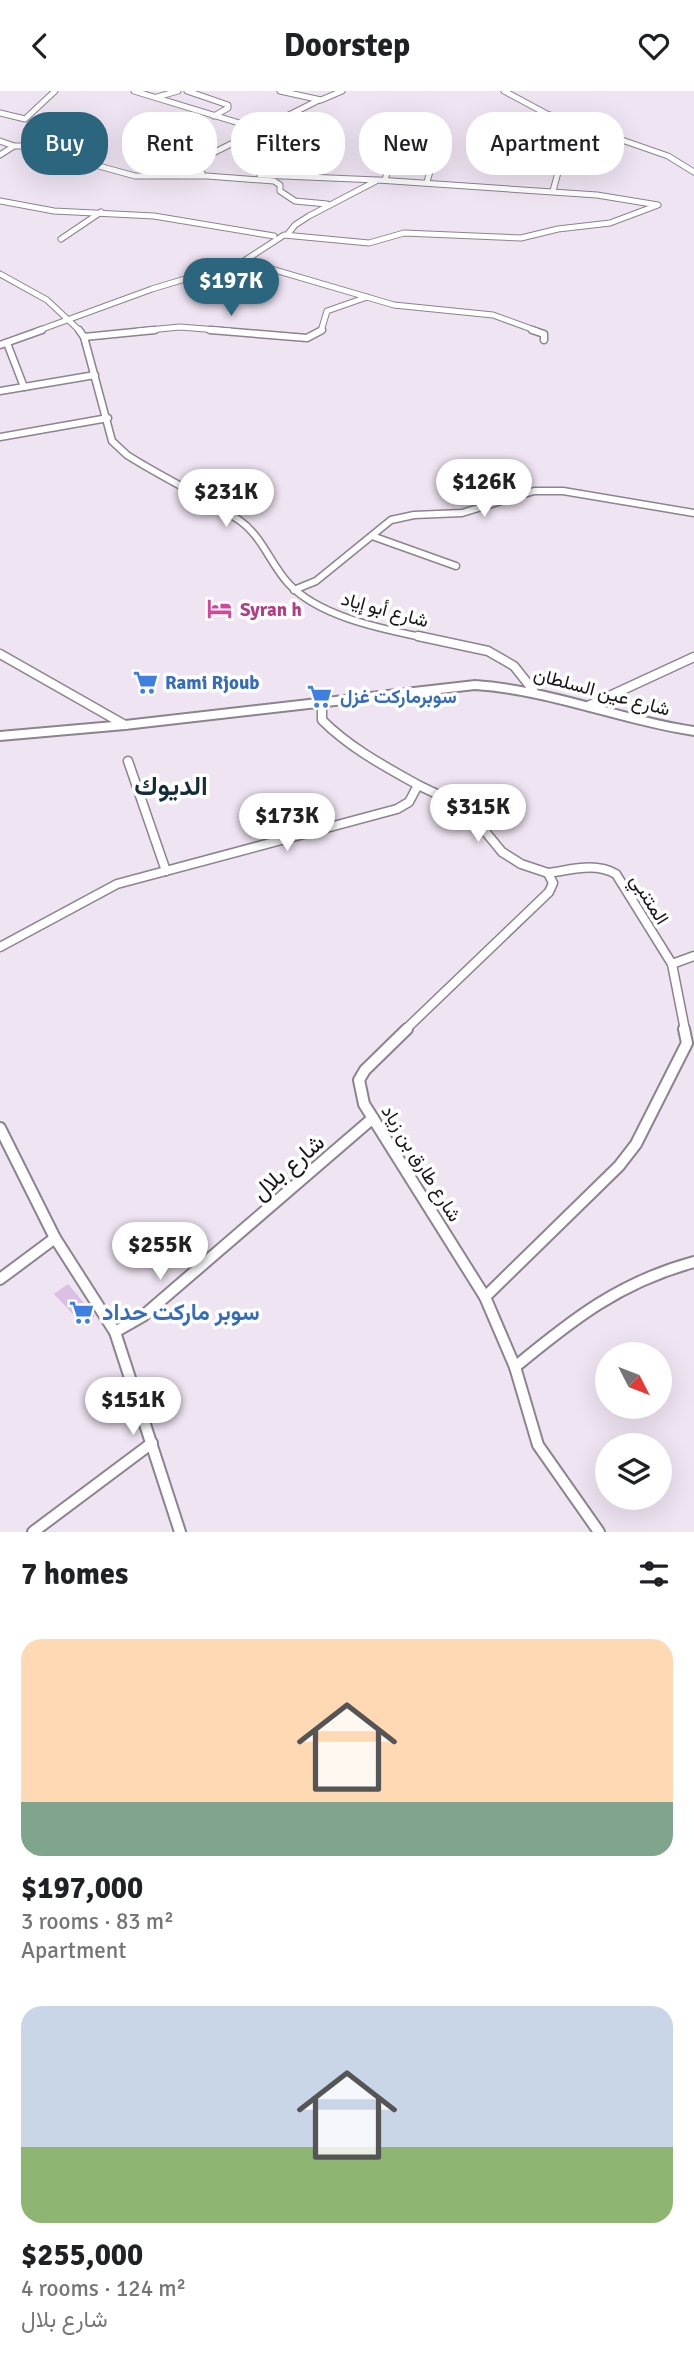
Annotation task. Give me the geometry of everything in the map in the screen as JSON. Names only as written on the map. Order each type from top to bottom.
[{"type":"main road","name":"شارع عين السلطان","points":[[0,736],[125,725],[450,686],[508,685],[590,705],[641,723],[694,731]]},
{"type":"street","points":[[0,113],[25,119],[55,91]]},
{"type":"street","points":[[134,91],[204,112]]},
{"type":"street","points":[[156,98],[178,91]]},
{"type":"street","points":[[187,91],[228,104],[228,108],[217,114]]},
{"type":"street","points":[[281,91],[319,100]]},
{"type":"street","points":[[296,112],[342,91]]},
{"type":"street","points":[[504,91],[547,114],[668,156],[694,172]]},
{"type":"street","points":[[0,141],[135,176],[266,180],[280,185],[282,195],[292,199],[330,204]]},
{"type":"street","points":[[231,145],[185,167],[195,173],[231,174]]},
{"type":"street","points":[[0,155],[14,146]]},
{"type":"street","points":[[0,201],[54,211],[101,212],[191,221],[274,238],[287,235],[369,243],[398,234],[521,238],[558,229],[605,224],[658,205],[627,198],[552,191],[427,182],[248,175]]},
{"type":"street","points":[[24,387],[3,344],[152,289],[244,261],[301,221],[381,180],[384,175]]},
{"type":"street","points":[[427,182],[429,175]]},
{"type":"street","points":[[552,191],[557,175]]},
{"type":"street","points":[[61,239],[101,212]]},
{"type":"street","points":[[287,235],[301,221]]},
{"type":"street","points":[[244,261],[394,305],[493,315],[544,334],[547,337],[544,340]]},
{"type":"street","name":"شارع أبو إياد","points":[[0,274],[22,285],[71,318],[84,337],[108,418],[112,441],[119,449],[161,477],[240,521],[264,545],[295,590],[313,603],[361,623],[498,655],[514,666],[533,689]]},
{"type":"street","points":[[84,337],[180,327],[313,337],[321,332],[327,311],[367,297]]},
{"type":"street","points":[[0,391],[95,375]]},
{"type":"street","points":[[0,437],[108,418]]},
{"type":"street","points":[[295,590],[316,581],[399,518],[462,513],[485,504],[544,490],[694,513]]},
{"type":"street","points":[[372,536],[456,566]]},
{"type":"street","points":[[0,654],[125,725]]},
{"type":"street","points":[[590,705],[694,657]]},
{"type":"street","points":[[322,702],[321,715],[332,730],[381,764],[466,808],[509,857],[548,873]]},
{"type":"street","points":[[128,761],[166,871]]},
{"type":"street","points":[[0,947],[117,884],[397,809],[409,802],[418,785]]},
{"type":"street","name":"المتنبي","points":[[548,873],[590,867],[616,874],[672,964]]},
{"type":"street","name":"شارع طارق بن زياد","points":[[548,873],[553,884],[549,893],[483,953],[365,1070],[359,1080],[360,1093],[485,1297],[514,1367],[538,1444],[599,1532]]},
{"type":"street","points":[[485,1297],[618,1166],[636,1144],[691,1044],[672,964],[694,955]]},
{"type":"street","name":"شارع بلال","points":[[116,1332],[143,1316],[373,1118]]},
{"type":"street","points":[[0,1128],[55,1238],[116,1332],[180,1532]]},
{"type":"street","points":[[0,1279],[55,1238]]},
{"type":"street","points":[[514,1367],[607,1295],[635,1279],[694,1262]]},
{"type":"street","points":[[33,1532],[152,1443]]},
{"type":"building","points":[[68,1284],[95,1316],[83,1325],[54,1294]]},
{"type":"place","name":"Syran h","points":[[220,609]]},
{"type":"place","name":"Rami Rjoub","points":[[145,682]]},
{"type":"place","name":"سوبرماركت غزل","points":[[320,696]]},
{"type":"place","name":"سوبر ماركت حداد","points":[[82,1312]]},
{"type":"district","name":"الديوك","points":[[171,786]]}]
